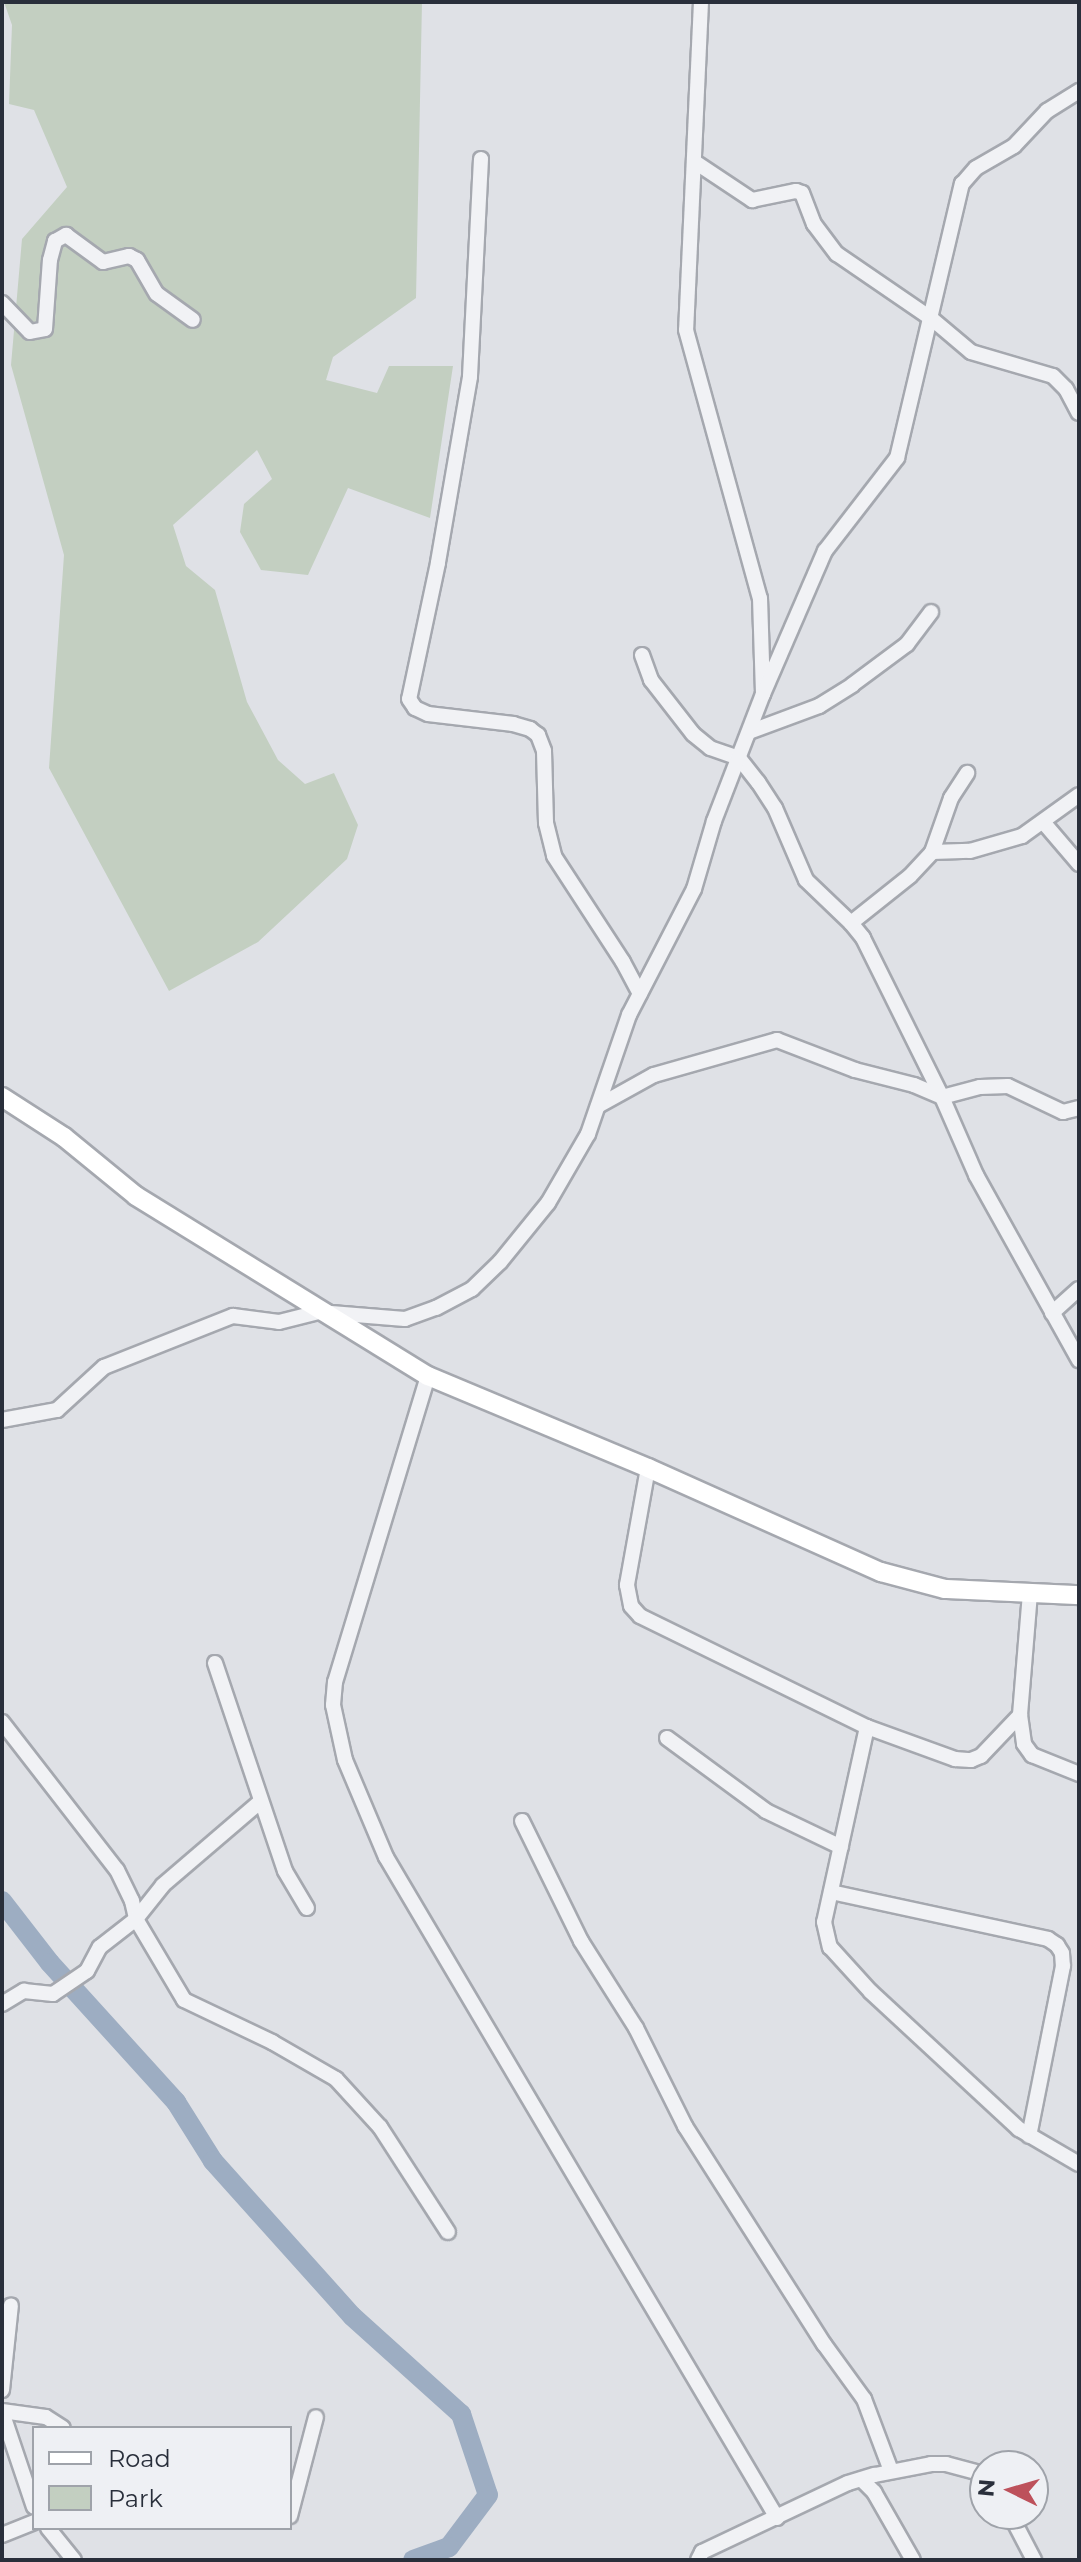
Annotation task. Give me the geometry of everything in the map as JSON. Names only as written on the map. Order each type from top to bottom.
[{"type":"street","points":[[701,2],[697,42],[699,100],[688,342],[760,598],[763,694]]},
{"type":"street","points":[[2,1420],[57,1410],[104,1367],[233,1316],[279,1322],[319,1312],[405,1319],[436,1308],[472,1289],[500,1262],[548,1203],[584,1142],[640,994],[694,889],[714,821],[763,694],[825,551],[897,458],[962,184],[976,168],[1014,146],[1047,111],[1079,91]]},
{"type":"street","points":[[481,159],[470,377],[438,563],[409,699],[415,708],[428,714],[513,724],[538,735],[544,751],[546,823],[554,856],[623,962],[640,994]]},
{"type":"street","points":[[695,162],[752,200],[796,191],[802,193],[814,224],[837,254],[932,319],[971,352],[1053,376],[1066,389],[1079,413]]},
{"type":"street","points":[[2,303],[30,332],[45,329],[50,260],[55,241],[66,235],[103,262],[129,256],[137,260],[157,294],[193,320]]},
{"type":"street","points":[[749,732],[819,706],[852,685],[907,644],[931,612]]},
{"type":"street","points":[[642,655],[651,680],[693,734],[710,748],[739,758],[775,808],[806,880],[851,923],[872,954],[942,1097],[976,1175],[1079,1360]]},
{"type":"street","points":[[851,923],[910,876],[932,852],[951,798],[967,773]]},
{"type":"street","points":[[932,852],[979,849],[1022,836],[1079,795]]},
{"type":"street","points":[[1044,823],[1079,864]]},
{"type":"street","points":[[598,1106],[654,1075],[777,1040],[855,1070],[914,1085],[942,1097],[980,1087],[1008,1086],[1063,1112],[1079,1108]]},
{"type":"street","points":[[2,1097],[64,1137],[136,1196],[319,1312],[428,1376],[648,1468],[881,1572],[945,1589],[1079,1595]]},
{"type":"street","points":[[1052,1313],[1079,1289]]},
{"type":"street","points":[[428,1376],[335,1682],[333,1705],[345,1760],[386,1857],[777,2518]]},
{"type":"street","points":[[648,1468],[627,1585],[627,1594],[635,1611],[684,1639],[867,1727],[965,1761],[981,1756],[1020,1715]]},
{"type":"street","points":[[1030,1593],[1020,1715],[1026,1750],[1043,1761],[1079,1774]]},
{"type":"street","points":[[215,1663],[285,1871],[307,1908]]},
{"type":"street","points":[[2,1722],[117,1870],[132,1901],[136,1919],[184,2000],[306,2060],[353,2095],[380,2127],[448,2232]]},
{"type":"street","points":[[867,1727],[824,1930],[830,1947],[871,1992],[1029,2136],[1079,2164]]},
{"type":"street","points":[[667,1738],[766,1811],[841,1847]]},
{"type":"street","points":[[2,2004],[24,1991],[53,1994],[87,1971],[100,1947],[136,1919],[163,1885],[260,1802]]},
{"type":"street","points":[[522,1821],[581,1941],[636,2028],[685,2126],[824,2344],[864,2399],[891,2471]]},
{"type":"street","points":[[831,1892],[1048,1939],[1057,1945],[1062,1953],[1063,1966],[1029,2136]]},
{"type":"street","points":[[2,2390],[11,2305]]},
{"type":"street","points":[[32,2501],[2,2411],[46,2417],[60,2426]]},
{"type":"street","points":[[292,2508],[316,2417]]},
{"type":"street","points":[[698,2560],[702,2552],[848,2483],[891,2471],[946,2464],[969,2470]]},
{"type":"street","points":[[863,2481],[874,2492],[910,2559]]},
{"type":"street","points":[[2,2535],[32,2523]]},
{"type":"street","points":[[50,2530],[74,2560]]},
{"type":"street","points":[[1018,2530],[1034,2560]]},
{"type":"green space","points":[[4,2],[422,2],[416,298],[333,357],[326,380],[377,393],[389,366],[453,366],[430,518],[348,488],[308,575],[261,570],[240,532],[244,504],[272,479],[257,450],[173,525],[186,566],[215,590],[247,702],[278,760],[305,784],[334,773],[358,825],[347,859],[258,942],[169,991],[49,768],[64,555],[11,365],[22,239],[67,187],[34,110],[9,104],[12,25]]},
{"type":"waterway","points":[[2,1901],[50,1963],[176,2102],[213,2161],[352,2316],[461,2414],[488,2495],[449,2547],[413,2560]]}]
